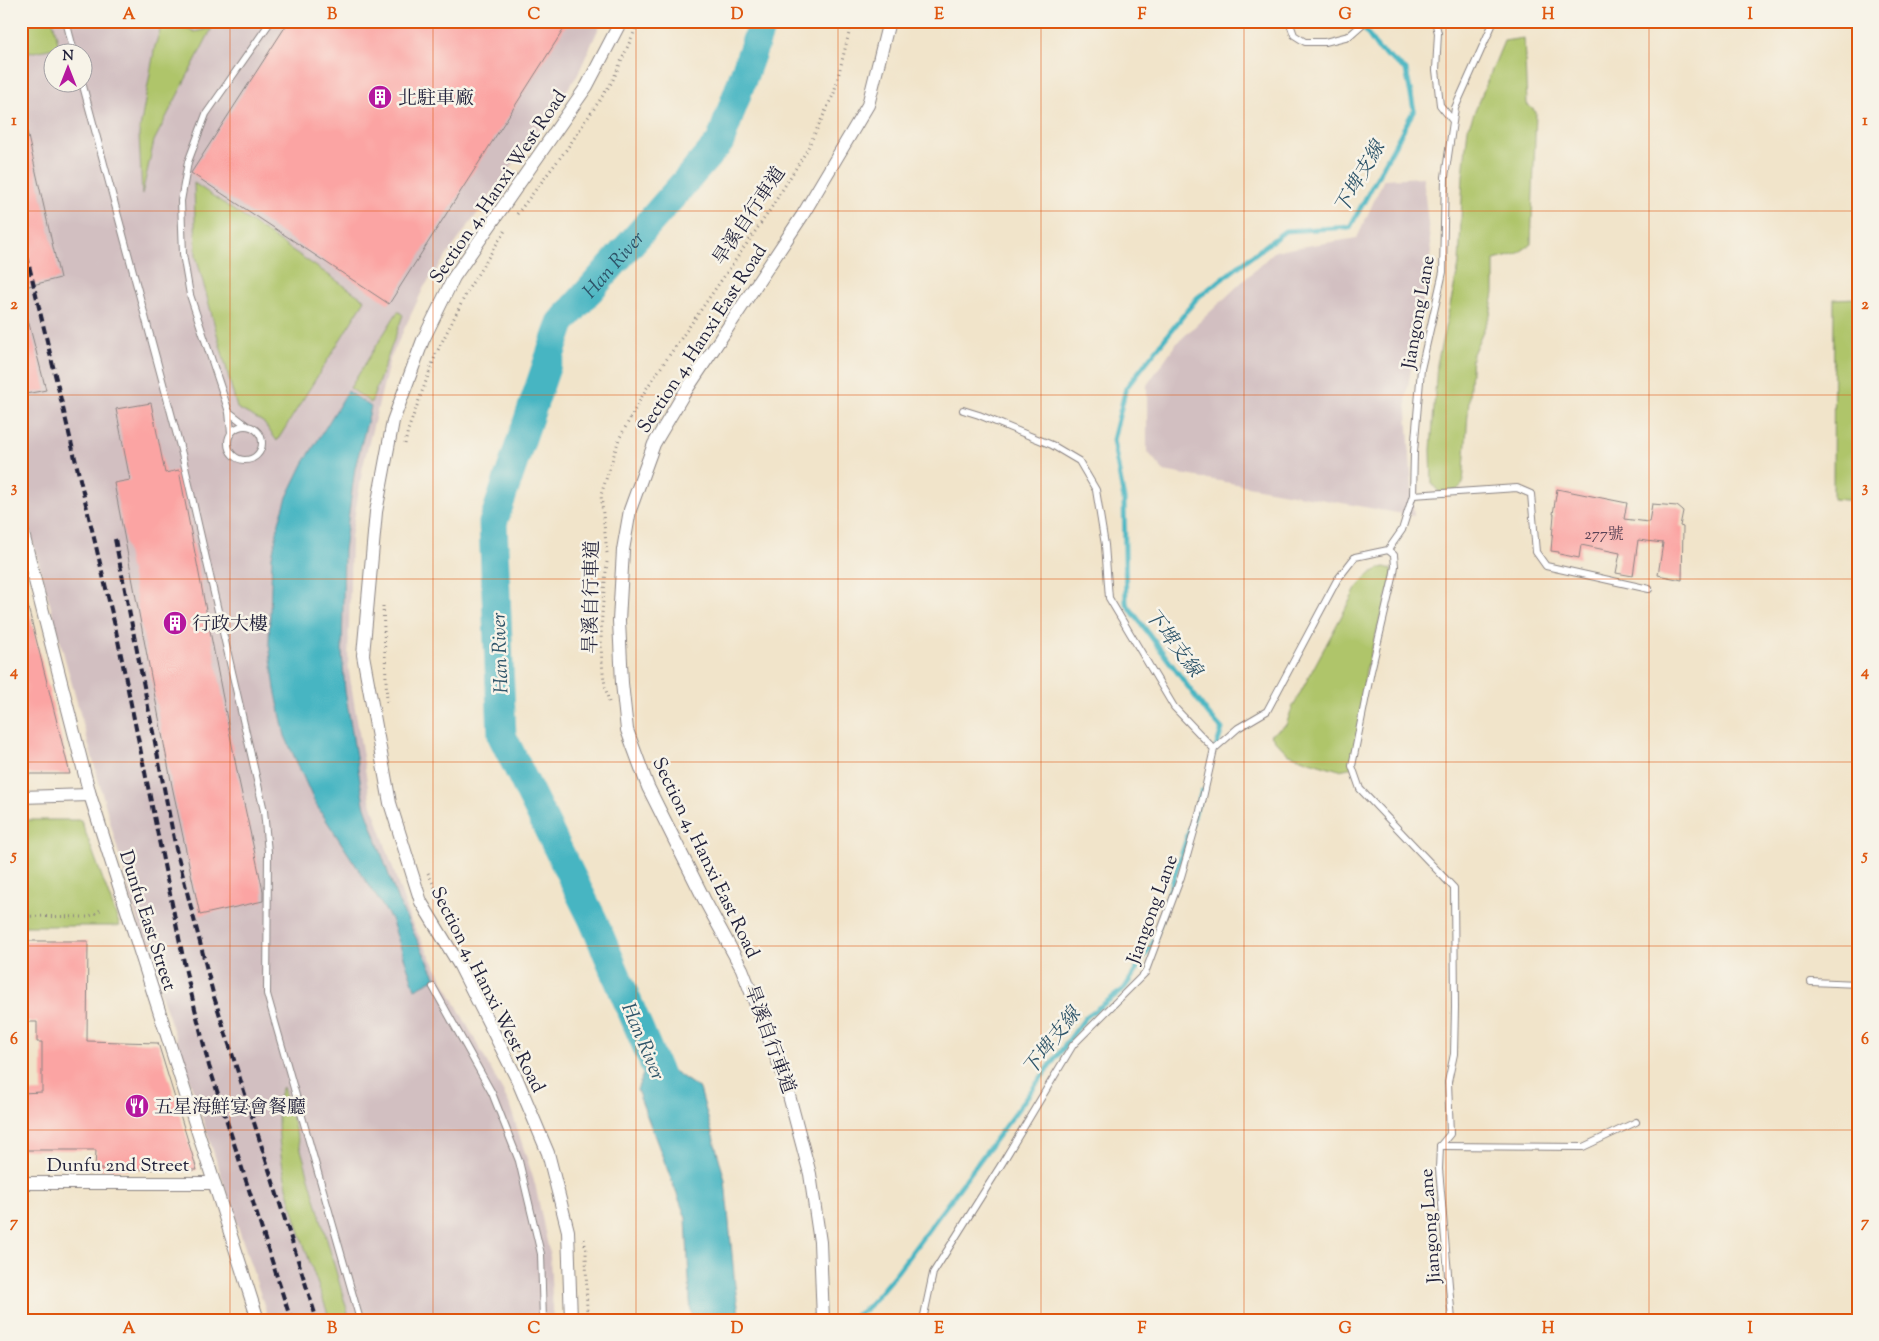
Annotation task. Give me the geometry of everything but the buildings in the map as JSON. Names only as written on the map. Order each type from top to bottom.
[{"type":"street","name":"Section 4, Hanxi West Road","points":[[571,1320],[568,1231],[548,1153],[518,1079],[460,966],[421,902],[390,803],[364,655],[376,512],[393,421],[423,340],[454,278],[588,86],[621,21]]},
{"type":"street","name":"Section 4, Hanxi East Road","points":[[823,1320],[820,1242],[810,1174],[784,1077],[742,969],[704,899],[648,787],[627,730],[622,683],[619,621],[624,550],[630,510],[654,444],[683,395],[802,216],[868,105],[890,21]]},
{"type":"street","name":"Dunfu East Street","points":[[21,526],[90,795],[258,1320]]},
{"type":"street","points":[[21,797],[90,795]]},
{"type":"street","name":"Dunfu 2nd Street","points":[[21,1183],[214,1183]]},
{"type":"lane","points":[[66,21],[71,42]]},
{"type":"lane","points":[[230,412],[246,425],[257,430],[263,439],[261,451],[253,459],[241,460],[232,454],[228,444],[231,433],[230,412],[190,295],[182,254],[181,200],[188,162],[206,114],[271,21]]},
{"type":"lane","points":[[1289,21],[1294,35],[1305,42],[1325,42],[1349,36],[1366,21]]},
{"type":"lane","points":[[1435,21],[1438,33],[1436,70],[1440,105],[1453,121]]},
{"type":"lane","name":"Jiangong Lane","points":[[1452,1320],[1440,1187],[1440,1146],[1450,1134],[1448,1082],[1454,1054],[1456,1007],[1454,888],[1360,789],[1352,766],[1371,671],[1394,572],[1394,555],[1388,550],[1402,530],[1413,495],[1414,452],[1421,369],[1443,272],[1444,177],[1455,108],[1494,21]]},
{"type":"lane","points":[[85,92],[182,454],[264,811],[268,852],[267,994],[360,1320]]},
{"type":"lane","points":[[963,410],[979,414],[1052,445],[1078,461],[1096,490],[1109,598],[1174,707],[1214,749],[1238,728],[1266,712],[1337,580],[1355,557],[1388,550]]},
{"type":"lane","points":[[231,433],[240,426],[246,425]]},
{"type":"lane","points":[[1413,495],[1517,488],[1531,494],[1536,552],[1546,566],[1649,589]]},
{"type":"lane","name":"Jiangong Lane","points":[[923,1320],[933,1273],[1073,1045],[1145,973],[1184,868],[1200,811],[1214,749]]},
{"type":"lane","points":[[1811,982],[1858,984]]},
{"type":"lane","points":[[433,987],[492,1093],[519,1161],[541,1254],[543,1320]]},
{"type":"lane","points":[[1440,1146],[1583,1147],[1636,1122]]},
{"type":"path","points":[[512,221],[566,150],[612,82],[639,21]]},
{"type":"path","name":"旱溪自行車道","points":[[609,703],[604,686],[600,631],[607,553],[601,495],[619,439],[646,389],[768,213],[807,150],[834,93],[852,21]]},
{"type":"path","points":[[404,448],[408,430],[436,354],[469,288],[506,229]]},
{"type":"path","points":[[383,600],[388,704]]},
{"type":"path","points":[[428,872],[455,930]]},
{"type":"path","points":[[21,916],[87,917],[97,914],[101,910]]},
{"type":"path","points":[[482,977],[501,1007],[533,1076]]},
{"type":"path","points":[[583,1234],[586,1250],[587,1320]]},
{"type":"shaded area","points":[[21,21],[602,21],[577,76],[424,287],[390,359],[363,466],[351,537],[348,666],[370,799],[409,917],[509,1103],[535,1184],[550,1256],[553,1320],[269,1320],[139,927],[21,499]]},
{"type":"shaded area","points":[[1423,177],[1431,252],[1406,398],[1414,516],[1164,471],[1147,451],[1147,385],[1175,345],[1275,251],[1357,238],[1384,179]]},
{"type":"green space","points":[[21,21],[53,21],[58,42],[42,42],[42,50],[24,54],[21,42]]},
{"type":"green space","points":[[163,21],[176,21],[195,32],[212,28],[154,141],[142,194],[139,134],[155,46]]},
{"type":"green space","points":[[1524,38],[1527,104],[1536,112],[1531,244],[1517,254],[1494,260],[1494,293],[1490,315],[1472,356],[1463,484],[1457,490],[1439,492],[1432,484],[1431,450],[1437,364],[1459,265],[1463,175],[1468,128],[1504,41]]},
{"type":"green space","points":[[194,183],[365,300],[277,441],[263,422],[237,408],[196,256]]},
{"type":"green space","points":[[1858,298],[1858,501],[1833,499],[1834,299]]},
{"type":"green space","points":[[398,311],[403,315],[371,403],[350,388]]},
{"type":"green space","points":[[1385,567],[1391,569],[1393,575],[1366,670],[1354,767],[1339,770],[1287,753],[1270,735],[1286,725],[1292,708],[1356,589],[1372,572]]},
{"type":"green space","points":[[21,820],[81,820],[120,926],[21,926]]},
{"type":"green space","points":[[283,1087],[350,1320],[330,1320],[295,1218],[288,1192],[279,1139],[278,1112],[280,1093]]},
{"type":"water","points":[[348,391],[371,407],[355,468],[344,550],[342,653],[345,691],[364,804],[398,901],[436,978],[415,989],[391,919],[315,803],[285,736],[275,689],[269,643],[272,557],[279,522],[287,497],[303,464]]},
{"type":"water","points":[[650,1055],[700,1089],[725,1180],[740,1320],[692,1320],[686,1218],[637,1090]]},
{"type":"waterway","name":"Han River","points":[[666,1092],[593,920],[502,736],[493,523],[561,323],[720,142],[763,21]]},
{"type":"waterway","name":"下埤支線","points":[[1216,748],[1222,729],[1209,715],[1126,603],[1124,499],[1113,440],[1126,388],[1197,298],[1285,231],[1350,227],[1414,110],[1406,70],[1378,49],[1359,21]]},
{"type":"waterway","name":"下埤支線","points":[[848,1320],[866,1309],[897,1272],[1086,1017],[1124,989],[1153,943],[1202,791]]},
{"type":"railway","points":[[21,232],[115,626],[186,972],[209,1066],[291,1320]]},
{"type":"railway","points":[[115,539],[176,849],[214,997],[317,1320]]},
{"type":"place","name":"北駐車廠","points":[[380,97]]},
{"type":"place","name":"行政大樓","points":[[175,623]]},
{"type":"place","name":"五星海鮮宴會餐廳","points":[[137,1106]]}]
